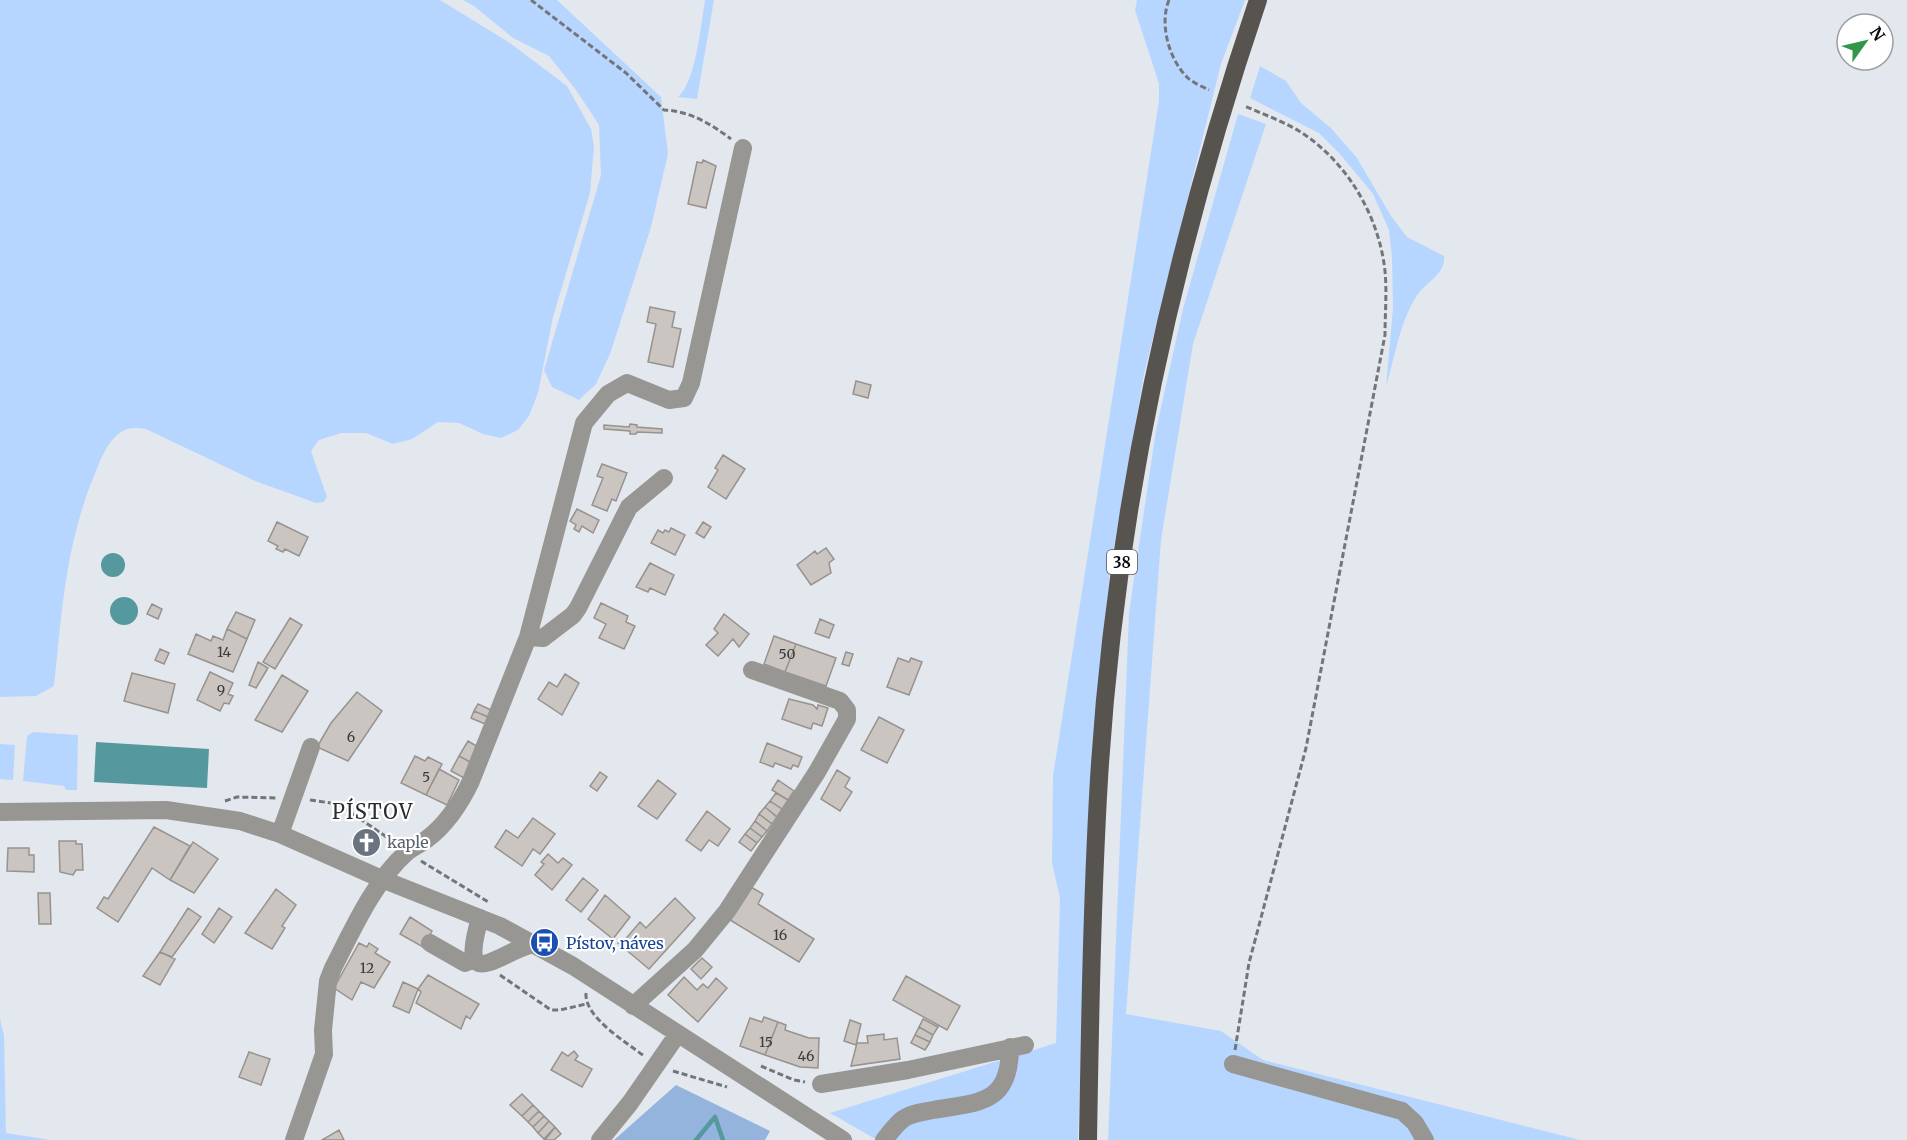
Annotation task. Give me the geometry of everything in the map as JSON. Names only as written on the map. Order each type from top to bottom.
[{"type":"main road","name":"38","points":[[1088,1140],[1091,967],[1099,777],[1126,532],[1146,419],[1174,286],[1199,187],[1258,0]]},
{"type":"street","points":[[294,1140],[324,1054],[323,1030],[328,981],[355,927],[384,880],[407,852],[429,838],[460,803],[528,637],[584,423],[608,394],[627,383],[669,400],[684,398],[691,382],[743,148]]},
{"type":"street","points":[[528,637],[543,638],[573,615],[629,507],[664,478]]},
{"type":"street","points":[[633,1006],[695,950],[727,911],[812,781],[847,719],[847,710],[840,701],[753,670]]},
{"type":"street","points":[[280,834],[311,747]]},
{"type":"street","points":[[0,812],[166,810],[240,821],[280,834],[384,880],[480,918],[534,944],[589,976],[677,1035],[843,1140]]},
{"type":"street","points":[[480,918],[473,951],[484,961]]},
{"type":"street","points":[[430,943],[465,963],[484,961],[534,944]]},
{"type":"street","points":[[600,1140],[630,1103],[677,1035]]},
{"type":"street","points":[[821,1084],[908,1070],[1017,1046],[1007,1080],[997,1093],[967,1104],[920,1112],[904,1118],[884,1140]]},
{"type":"street","points":[[1233,1064],[1402,1111],[1415,1123],[1425,1140]]},
{"type":"path","points":[[531,0],[626,73],[664,110],[682,111],[717,128],[743,148]]},
{"type":"path","points":[[1169,0],[1165,23],[1175,62],[1189,79],[1209,90]]},
{"type":"path","points":[[1233,1064],[1249,963],[1305,748],[1385,335],[1385,272],[1377,229],[1350,180],[1332,159],[1299,130],[1245,106]]},
{"type":"path","points":[[241,797],[325,800],[338,804],[407,852]]},
{"type":"path","points":[[484,961],[498,974],[551,1010],[586,1004]]},
{"type":"path","points":[[589,976],[586,1004],[594,1015],[655,1066],[711,1080],[734,1089]]},
{"type":"shaded area","points":[[0,0],[440,0],[510,43],[567,86],[591,129],[594,147],[590,193],[553,317],[538,393],[529,416],[518,430],[501,438],[483,434],[459,423],[438,422],[412,439],[393,444],[366,433],[341,433],[319,440],[311,451],[327,497],[324,502],[316,503],[255,481],[146,429],[132,428],[123,431],[113,439],[102,457],[84,502],[66,580],[54,686],[36,696],[0,697]]},
{"type":"shaded area","points":[[463,0],[557,0],[661,97],[668,154],[651,227],[610,354],[596,384],[579,400],[552,387],[544,370],[601,175],[599,125],[576,90],[549,56],[513,38],[474,6]]},
{"type":"shaded area","points":[[705,0],[714,0],[697,99],[678,97],[689,79],[693,66]]},
{"type":"shaded area","points":[[1137,0],[1245,0],[1221,64],[1144,374],[1110,570],[1091,766],[1078,1140],[877,1140],[830,1113],[1056,1043],[1060,898],[1052,863],[1053,776],[1159,101],[1159,84],[1135,10]]},
{"type":"shaded area","points":[[1260,66],[1286,81],[1301,103],[1331,128],[1357,158],[1391,216],[1407,237],[1444,256],[1439,272],[1418,294],[1407,315],[1386,387],[1393,308],[1389,230],[1373,194],[1340,154],[1319,133],[1250,98]]},
{"type":"shaded area","points":[[1238,114],[1266,124],[1193,344],[1161,540],[1126,1014],[1221,1031],[1263,1060],[1580,1140],[1108,1140],[1129,613],[1156,430],[1183,309]]},
{"type":"shaded area","points":[[113,553],[122,556],[125,565],[122,574],[113,577],[104,574],[101,565],[104,556]]},
{"type":"shaded area","points":[[124,597],[134,601],[138,611],[134,621],[124,625],[114,621],[110,611],[114,601]]},
{"type":"shaded area","points":[[33,732],[78,735],[77,790],[66,790],[64,786],[23,781],[27,736]]},
{"type":"shaded area","points":[[96,742],[209,749],[207,788],[94,782]]},
{"type":"shaded area","points":[[0,744],[15,745],[13,780],[0,779]]},
{"type":"shaded area","points":[[0,1019],[4,1035],[6,1133],[51,1140],[0,1140]]},
{"type":"shaded area","points":[[676,1085],[770,1131],[765,1140],[614,1140]]},
{"type":"building","points":[[703,160],[716,166],[706,208],[688,204],[697,162],[702,163]]},
{"type":"building","points":[[650,307],[675,312],[672,327],[681,329],[673,367],[648,362],[656,324],[647,322]]},
{"type":"building","points":[[856,381],[871,385],[868,398],[853,394]]},
{"type":"building","points":[[630,424],[637,425],[637,427],[662,429],[662,433],[630,434],[630,431],[604,429],[604,425],[629,427]]},
{"type":"building","points":[[723,455],[745,469],[726,499],[708,487],[718,470],[715,468]]},
{"type":"building","points":[[602,464],[627,473],[616,501],[612,499],[607,511],[592,505],[603,478],[597,476]]},
{"type":"building","points":[[577,509],[599,520],[593,533],[582,526],[579,532],[574,529],[576,525],[570,521]]},
{"type":"building","points":[[277,522],[308,537],[299,556],[285,549],[283,552],[276,549],[278,546],[268,541]]},
{"type":"building","points":[[703,522],[711,527],[704,538],[696,533]]},
{"type":"building","points":[[671,528],[685,535],[675,555],[651,543],[658,530],[663,533],[665,530],[669,532]]},
{"type":"building","points":[[826,548],[834,559],[829,563],[831,573],[811,585],[797,565],[815,551],[817,554]]},
{"type":"building","points":[[650,563],[674,575],[665,595],[650,588],[648,592],[636,587]]},
{"type":"building","points":[[601,603],[628,616],[626,622],[635,626],[624,649],[599,638],[606,624],[594,618]]},
{"type":"building","points":[[152,604],[162,609],[158,619],[147,614]]},
{"type":"building","points":[[236,612],[255,620],[247,639],[227,629]]},
{"type":"building","points":[[724,614],[749,634],[739,647],[733,639],[718,656],[706,645],[718,633],[714,629]]},
{"type":"building","points":[[290,618],[302,625],[275,669],[263,662]]},
{"type":"building","points":[[820,619],[834,625],[829,638],[815,633]]},
{"type":"building","points":[[227,629],[247,639],[233,672],[188,654],[196,634],[211,641],[213,636],[223,640]]},
{"type":"building","points":[[774,636],[796,644],[785,672],[764,664]]},
{"type":"building","points":[[796,644],[836,658],[826,686],[785,672]]},
{"type":"building","points":[[160,649],[169,653],[164,664],[155,660]]},
{"type":"building","points":[[846,652],[853,654],[849,666],[842,664]]},
{"type":"building","points":[[898,658],[909,662],[911,658],[922,662],[909,695],[887,687]]},
{"type":"building","points":[[258,662],[268,668],[256,688],[249,685]]},
{"type":"building","points":[[210,672],[233,683],[228,694],[233,696],[229,704],[224,703],[220,711],[197,700]]},
{"type":"building","points":[[132,673],[175,684],[168,713],[124,701]]},
{"type":"building","points":[[565,674],[579,683],[562,715],[538,699],[549,682],[557,687]]},
{"type":"building","points":[[282,675],[308,691],[282,732],[255,720]]},
{"type":"building","points":[[357,692],[382,711],[348,761],[317,747],[331,723]]},
{"type":"building","points":[[789,699],[813,705],[817,709],[818,705],[828,708],[822,726],[813,723],[811,729],[782,719]]},
{"type":"building","points":[[478,704],[491,710],[488,717],[474,711]]},
{"type":"building","points":[[474,711],[488,717],[485,724],[471,718]]},
{"type":"building","points":[[879,717],[904,730],[887,763],[861,750]]},
{"type":"building","points":[[468,741],[480,748],[472,763],[459,756]]},
{"type":"building","points":[[767,743],[802,757],[798,767],[793,765],[791,769],[775,763],[773,767],[760,762]]},
{"type":"building","points":[[415,756],[425,761],[428,757],[442,764],[426,795],[401,783]]},
{"type":"building","points":[[459,756],[472,763],[464,778],[451,771]]},
{"type":"building","points":[[439,769],[459,780],[447,805],[426,795]]},
{"type":"building","points":[[837,770],[850,778],[845,787],[852,792],[840,811],[821,799]]},
{"type":"building","points":[[600,772],[607,777],[597,791],[590,786]]},
{"type":"building","points":[[658,780],[676,794],[657,819],[638,806]]},
{"type":"building","points":[[778,780],[794,791],[788,800],[772,790]]},
{"type":"building","points":[[776,793],[788,800],[782,809],[770,801]]},
{"type":"building","points":[[770,801],[782,809],[777,817],[765,807]]},
{"type":"building","points":[[765,807],[777,817],[772,824],[759,814]]},
{"type":"building","points":[[707,811],[730,829],[718,846],[709,840],[701,851],[686,840]]},
{"type":"building","points":[[759,814],[772,824],[767,831],[755,821]]},
{"type":"building","points":[[533,818],[555,834],[540,854],[533,849],[522,866],[495,847],[506,830],[518,838]]},
{"type":"building","points":[[755,821],[767,831],[762,837],[750,828]]},
{"type":"building","points":[[154,827],[190,846],[170,880],[152,868],[118,922],[97,908],[104,897],[108,899]]},
{"type":"building","points":[[750,828],[762,837],[757,843],[745,834]]},
{"type":"building","name":"kaple","points":[[358,833],[374,842],[367,851],[354,837]]},
{"type":"building","points":[[745,834],[757,843],[751,851],[739,842]]},
{"type":"building","points":[[59,841],[76,841],[76,844],[82,844],[83,870],[76,870],[73,875],[60,872]]},
{"type":"building","points":[[193,842],[218,859],[194,893],[170,880]]},
{"type":"building","points":[[8,848],[29,848],[29,855],[34,855],[34,872],[7,871]]},
{"type":"building","points":[[548,854],[558,863],[563,858],[572,865],[552,890],[535,875],[544,864],[541,862]]},
{"type":"building","points":[[583,878],[598,890],[581,912],[566,900]]},
{"type":"building","points":[[751,887],[763,894],[758,904],[814,939],[799,962],[730,920]]},
{"type":"building","points":[[276,889],[296,905],[282,926],[285,928],[272,949],[245,933]]},
{"type":"building","points":[[38,893],[50,893],[51,924],[39,924]]},
{"type":"building","points":[[605,895],[630,917],[613,939],[588,919]]},
{"type":"building","points":[[675,898],[695,918],[649,969],[618,943],[621,940],[623,942],[640,922],[646,928]]},
{"type":"building","points":[[188,908],[201,917],[172,957],[160,952]]},
{"type":"building","points":[[219,908],[232,917],[214,943],[202,934]]},
{"type":"building","points":[[410,917],[432,931],[423,947],[400,934]]},
{"type":"building","points":[[359,943],[367,947],[369,943],[378,949],[375,953],[390,962],[374,988],[361,982],[352,1000],[334,988]]},
{"type":"building","points":[[160,952],[175,959],[160,985],[143,976]]},
{"type":"building","points":[[702,958],[712,967],[701,979],[691,969]]},
{"type":"building","points":[[428,975],[479,1004],[470,1019],[466,1016],[461,1029],[416,1003],[421,992],[418,989]]},
{"type":"building","points":[[906,976],[960,1006],[947,1030],[893,1000]]},
{"type":"building","points":[[684,977],[697,990],[703,984],[708,988],[716,978],[727,988],[698,1022],[668,995]]},
{"type":"building","points":[[403,982],[418,989],[409,1013],[393,1006]]},
{"type":"building","points":[[764,1017],[778,1022],[765,1055],[740,1046],[750,1018],[762,1022]]},
{"type":"building","points":[[923,1019],[938,1027],[933,1035],[919,1027]]},
{"type":"building","points":[[850,1020],[861,1024],[856,1045],[844,1041]]},
{"type":"building","points":[[778,1022],[786,1025],[785,1030],[809,1038],[819,1038],[818,1068],[800,1067],[765,1055]]},
{"type":"building","points":[[919,1027],[933,1035],[930,1042],[915,1035]]},
{"type":"building","points":[[884,1034],[884,1040],[897,1038],[900,1059],[851,1066],[857,1043],[868,1043],[867,1036]]},
{"type":"building","points":[[915,1035],[930,1042],[925,1050],[911,1043]]},
{"type":"building","points":[[574,1051],[578,1056],[575,1060],[592,1069],[582,1087],[551,1070],[562,1052],[568,1056]]},
{"type":"building","points":[[249,1052],[270,1059],[261,1085],[239,1077]]},
{"type":"building","points":[[522,1094],[533,1105],[522,1116],[510,1105]]},
{"type":"building","points":[[533,1105],[539,1111],[528,1122],[522,1116]]},
{"type":"building","points":[[539,1111],[544,1116],[533,1127],[528,1122]]},
{"type":"building","points":[[544,1116],[549,1121],[538,1133],[533,1127]]},
{"type":"building","points":[[549,1121],[555,1127],[544,1139],[538,1133]]},
{"type":"building","points":[[555,1127],[561,1134],[554,1140],[545,1140]]},
{"type":"building","points":[[339,1130],[344,1140],[322,1140]]},
{"type":"waterway","points":[[715,1117],[723,1140]]},
{"type":"waterway","points":[[696,1140],[715,1117]]},
{"type":"place","name":"kaple","points":[[366,842]]},
{"type":"place","name":"Pístov, náves","points":[[545,943]]},
{"type":"district","name":"PÍSTOV","points":[[373,811]]}]
